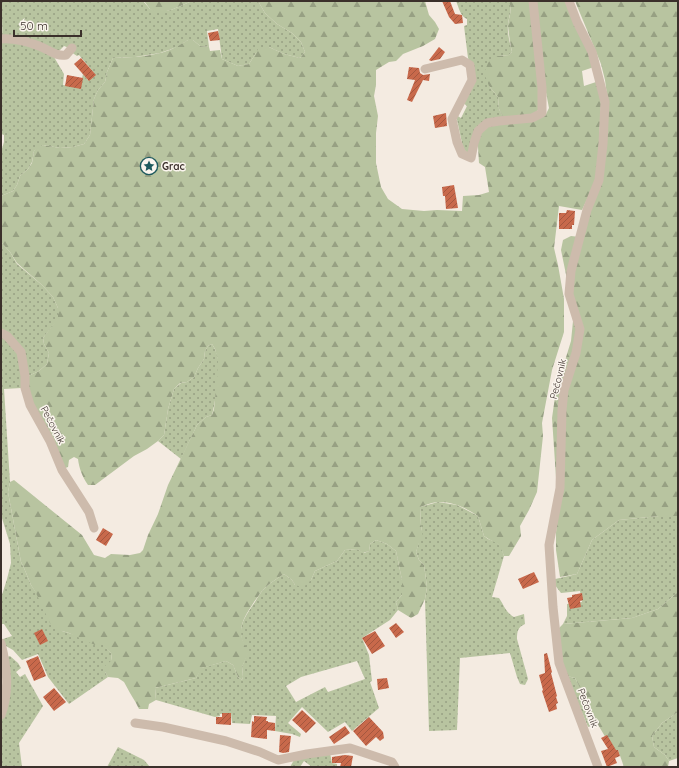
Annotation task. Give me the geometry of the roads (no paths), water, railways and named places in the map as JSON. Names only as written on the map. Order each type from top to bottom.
[{"type":"street","points":[[425,69],[462,60],[470,65],[472,80],[452,119],[457,142],[462,154],[472,158],[474,143],[478,131],[487,123],[499,120],[532,118],[542,113],[542,88],[533,1]]},
{"type":"street","name":"Pečovnik","points":[[569,1],[577,22],[592,52],[605,102],[600,180],[587,210],[571,271],[569,294],[580,329],[576,353],[564,390],[560,488],[548,545],[559,663],[598,767]]},
{"type":"street","points":[[1,39],[13,38],[23,40],[40,46],[60,56],[66,55],[72,48]]},
{"type":"street","name":"Pečovnik","points":[[1,333],[7,336],[21,352],[25,376],[24,388],[30,405],[50,441],[62,470],[89,512],[94,528]]},
{"type":"street","points":[[1,642],[6,660],[7,683],[1,715]]},
{"type":"street","points":[[135,723],[163,727],[226,742],[260,752],[278,760],[350,748],[392,762],[395,767]]},
{"type":"place","name":"Grac","points":[[149,166]]}]
